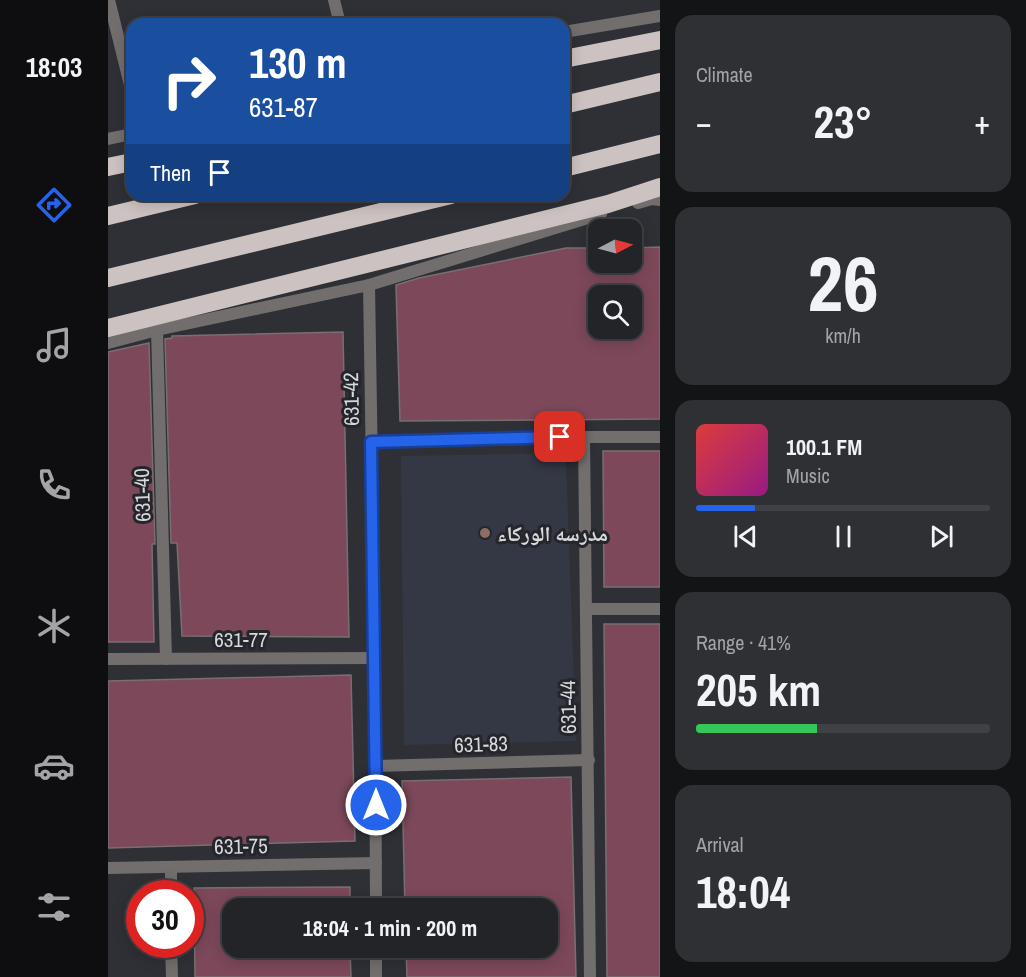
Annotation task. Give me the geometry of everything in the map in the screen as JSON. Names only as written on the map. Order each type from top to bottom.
[{"type":"highway","points":[[570,57],[660,40]]},
{"type":"highway","points":[[570,104],[660,82]]},
{"type":"highway","points":[[570,166],[660,144]]},
{"type":"highway","points":[[108,167],[126,163]]},
{"type":"highway","points":[[108,328],[608,204],[658,196]]},
{"type":"highway","points":[[108,216],[170,201]]},
{"type":"highway","points":[[108,278],[426,201]]},
{"type":"street","points":[[109,0],[126,69]]},
{"type":"street","points":[[334,0],[338,18]]},
{"type":"street","points":[[570,31],[660,16]]},
{"type":"street","points":[[108,139],[126,135]]},
{"type":"street","points":[[108,343],[157,330],[369,285],[658,196]]},
{"type":"street","name":"631-42","points":[[369,285],[376,898]]},
{"type":"street","name":"631-40","points":[[157,330],[166,659]]},
{"type":"street","name":"631-44","points":[[584,437],[590,977]]},
{"type":"street","points":[[371,442],[660,437]]},
{"type":"street","points":[[586,609],[660,609]]},
{"type":"street","name":"631-77","points":[[108,660],[375,658]]},
{"type":"street","name":"631-83","points":[[375,766],[589,760]]},
{"type":"street","name":"631-75","points":[[108,868],[376,863]]},
{"type":"street","points":[[171,868],[171,880]]},
{"type":"street","points":[[171,958],[172,977]]},
{"type":"street","points":[[376,958],[376,977]]},
{"type":"shaded area","points":[[559,453],[566,460],[576,741],[404,745],[401,456]]},
{"type":"building","points":[[660,247],[660,419],[400,421],[396,285],[419,278],[566,248],[588,248],[588,273],[642,273],[642,248]]},
{"type":"building","points":[[343,332],[349,637],[182,636],[177,543],[171,543],[165,339],[172,338],[172,336]]},
{"type":"building","points":[[149,343],[155,544],[152,544],[154,642],[108,642],[108,352]]},
{"type":"building","points":[[603,451],[660,451],[660,587],[604,587]]},
{"type":"building","points":[[604,624],[660,624],[660,977],[607,977]]},
{"type":"building","points":[[351,675],[355,841],[108,848],[108,681]]},
{"type":"building","points":[[571,777],[576,977],[407,977],[406,958],[558,958],[558,898],[405,898],[402,781]]},
{"type":"building","points":[[350,887],[350,898],[222,898],[222,958],[350,958],[351,977],[195,977],[195,958],[204,958],[204,888]]},
{"type":"place","name":"مدرسه الوركاء","points":[[485,533]]},
{"type":"route","points":[[376,805],[371,442],[560,437]]}]
